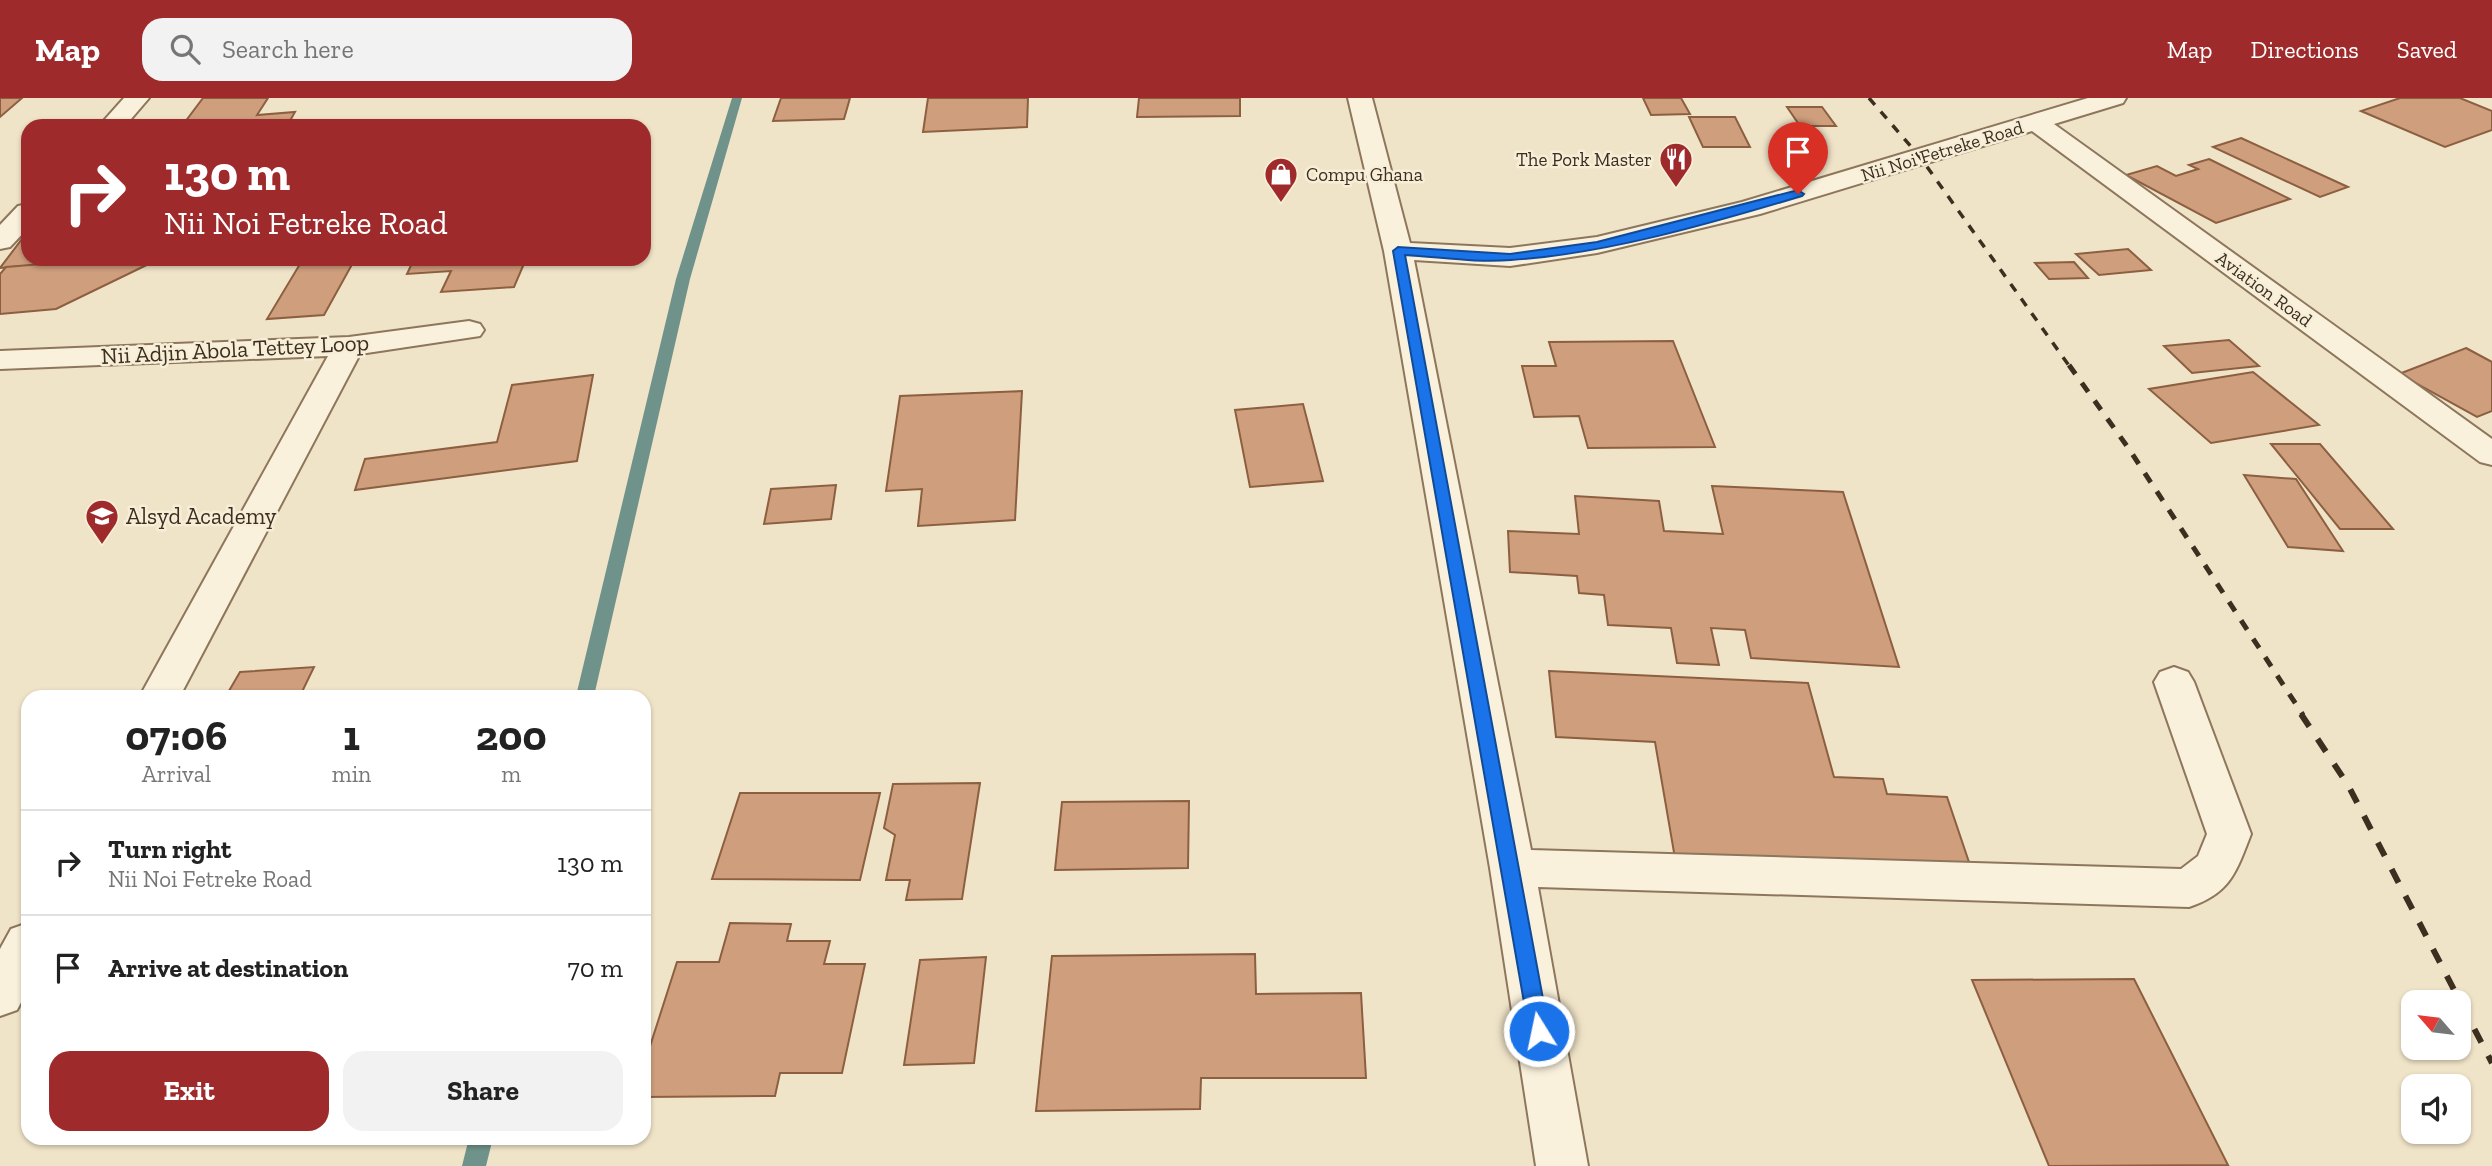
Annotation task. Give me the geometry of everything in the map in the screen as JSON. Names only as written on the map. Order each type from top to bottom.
[{"type":"street","points":[[118,119],[137,98]]},
{"type":"street","points":[[1360,98],[1398,251],[1512,868],[1562,1166]]},
{"type":"street","name":"Nii Noi Fetreke Road","points":[[1398,251],[1510,257],[1597,245],[1750,208],[2037,122],[2070,104],[2114,98]]},
{"type":"street","name":"Aviation Road","points":[[2037,122],[2492,455]]},
{"type":"street","points":[[0,242],[21,220]]},
{"type":"street","name":"Nii Adjin Abola Tettey Loop","points":[[0,360],[349,346],[469,330]]},
{"type":"street","points":[[163,690],[349,346]]},
{"type":"street","points":[[1512,868],[2189,888],[2216,867],[2229,834],[2174,682]]},
{"type":"street","points":[[0,995],[21,956]]},
{"type":"building","points":[[0,98],[22,98],[0,117]]},
{"type":"building","points":[[203,98],[268,98],[257,115],[295,112],[291,119],[187,119]]},
{"type":"building","points":[[781,98],[850,98],[844,119],[773,121]]},
{"type":"building","points":[[928,98],[1028,98],[1027,127],[923,132]]},
{"type":"building","points":[[1139,98],[1240,98],[1240,116],[1137,117]]},
{"type":"building","points":[[1643,98],[1681,98],[1690,114],[1651,115]]},
{"type":"building","points":[[2400,98],[2460,98],[2492,111],[2492,130],[2445,147],[2361,111]]},
{"type":"building","points":[[1787,107],[1822,107],[1836,126],[1800,126]]},
{"type":"building","points":[[1689,117],[1735,117],[1750,147],[1703,147]]},
{"type":"building","points":[[2241,138],[2348,187],[2320,197],[2213,147]]},
{"type":"building","points":[[2209,159],[2290,199],[2216,223],[2126,175],[2157,166],[2176,176],[2198,169],[2189,165]]},
{"type":"building","points":[[21,240],[21,266],[23,266],[0,268]]},
{"type":"building","points":[[2128,249],[2151,270],[2099,275],[2076,254]]},
{"type":"building","points":[[2074,262],[2088,278],[2049,279],[2035,263]]},
{"type":"building","points":[[145,266],[56,309],[0,314],[0,274],[6,267]]},
{"type":"building","points":[[299,266],[351,266],[324,315],[267,319]]},
{"type":"building","points":[[411,266],[523,266],[514,287],[441,292],[451,271],[407,274]]},
{"type":"building","points":[[2229,340],[2259,366],[2192,373],[2164,346]]},
{"type":"building","points":[[1673,341],[1715,447],[1588,448],[1579,416],[1534,417],[1522,366],[1556,366],[1549,342]]},
{"type":"building","points":[[2466,348],[2492,362],[2492,411],[2477,417],[2399,374]]},
{"type":"building","points":[[2253,372],[2319,425],[2211,443],[2149,389]]},
{"type":"building","points":[[593,375],[577,461],[355,490],[365,459],[497,442],[512,385]]},
{"type":"building","points":[[1022,391],[1015,520],[918,526],[922,489],[886,491],[900,396]]},
{"type":"building","points":[[1303,404],[1323,481],[1250,487],[1235,410]]},
{"type":"building","points":[[2271,444],[2320,444],[2393,529],[2340,529]]},
{"type":"building","points":[[2244,475],[2296,479],[2343,551],[2288,547]]},
{"type":"building","points":[[836,485],[831,519],[764,524],[771,489]]},
{"type":"building","points":[[1712,486],[1843,492],[1899,667],[1751,658],[1745,630],[1711,628],[1719,665],[1677,663],[1671,628],[1608,625],[1604,595],[1579,593],[1577,576],[1510,572],[1508,531],[1579,534],[1575,496],[1659,501],[1664,531],[1723,534]]},
{"type":"building","points":[[314,667],[303,690],[230,690],[240,672]]},
{"type":"building","points":[[1549,671],[1808,683],[1834,777],[1883,779],[1887,794],[1947,797],[1975,880],[1676,864],[1655,742],[1556,737]]},
{"type":"building","points":[[980,783],[962,899],[906,900],[910,880],[886,880],[895,835],[884,828],[893,784]]},
{"type":"building","points":[[740,793],[880,793],[860,880],[712,879]]},
{"type":"building","points":[[1189,801],[1188,868],[1055,870],[1062,802]]},
{"type":"building","points":[[730,923],[791,924],[787,941],[830,941],[824,964],[865,964],[842,1073],[780,1073],[775,1096],[651,1097],[651,1043],[677,962],[719,962]]},
{"type":"building","points":[[1255,954],[1256,994],[1361,993],[1366,1078],[1201,1078],[1200,1109],[1036,1111],[1052,956]]},
{"type":"building","points":[[986,957],[974,1063],[904,1065],[920,960]]},
{"type":"building","points":[[2134,979],[2228,1165],[2049,1166],[1972,980]]},
{"type":"waterway","points":[[586,690],[683,279],[737,98]]},
{"type":"waterway","points":[[474,1166],[479,1145]]},
{"type":"railway","points":[[1869,98],[1920,157],[2070,367]]},
{"type":"railway","points":[[2069,365],[2129,449],[2303,715]]},
{"type":"railway","points":[[2301,714],[2348,785],[2492,1063]]},
{"type":"place","name":"The Pork Master","points":[[1676,189]]},
{"type":"place","name":"Compu Ghana","points":[[1281,204]]},
{"type":"place","name":"Alsyd Academy","points":[[102,546]]},
{"type":"route","points":[[1539,1031],[1512,868],[1398,251],[1510,257],[1597,245],[1798,194]]}]
